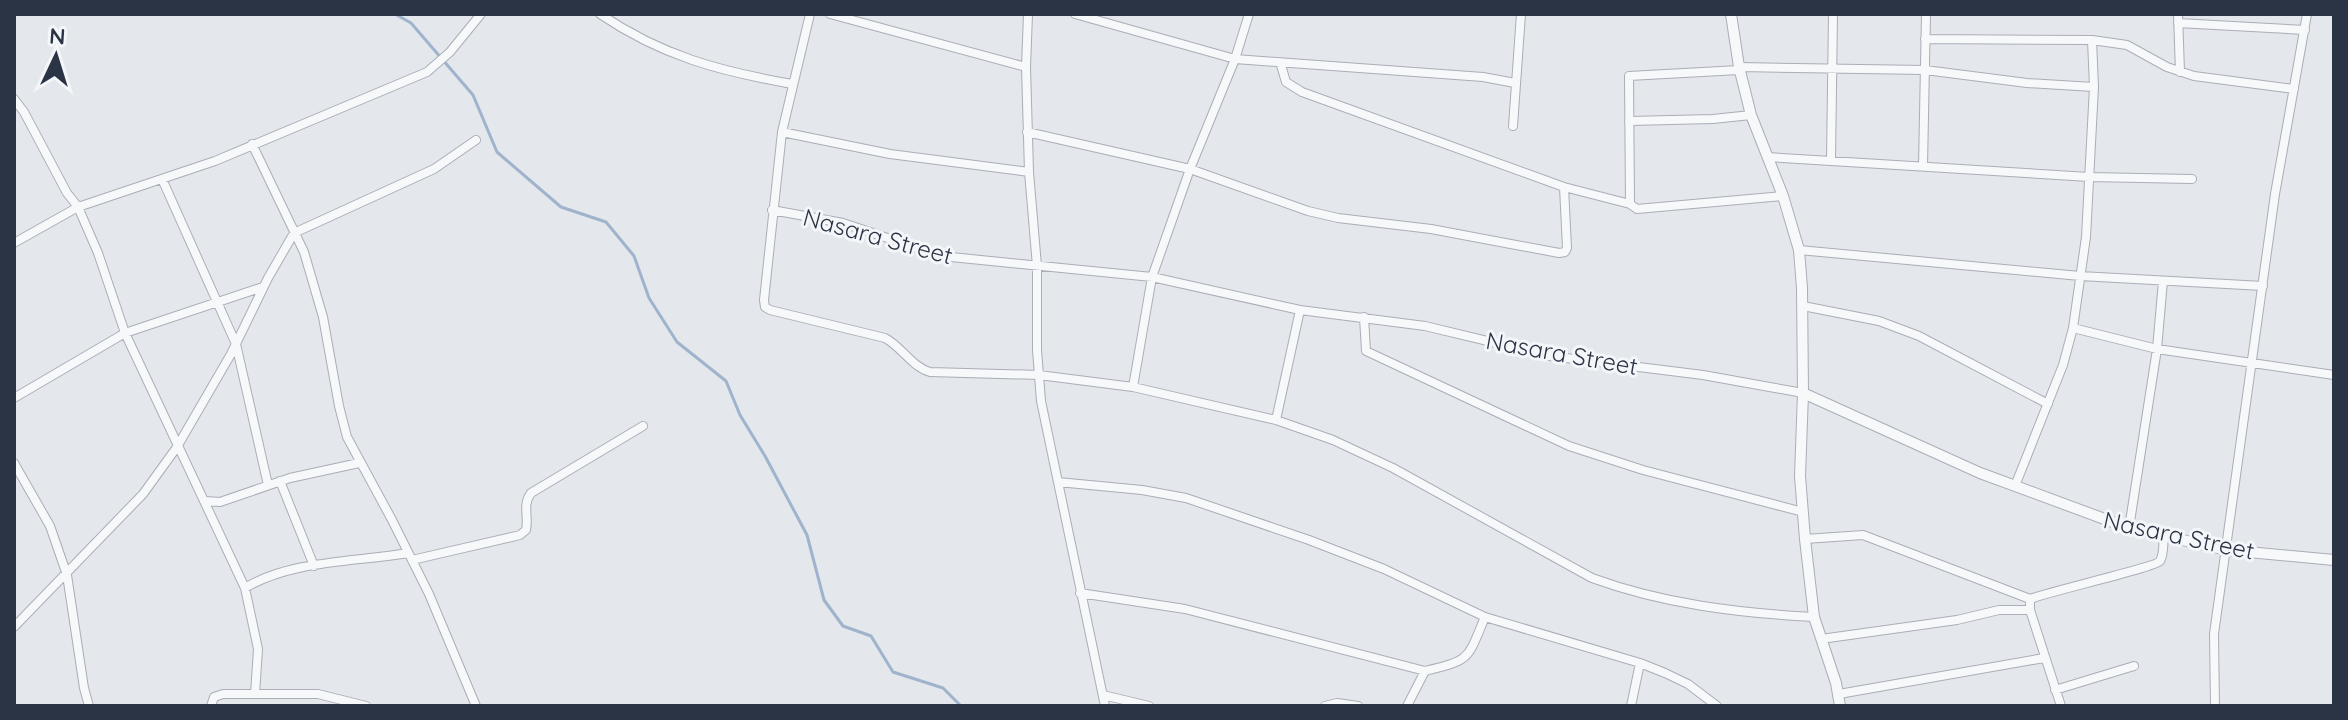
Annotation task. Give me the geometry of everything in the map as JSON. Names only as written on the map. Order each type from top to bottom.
[{"type":"street","points":[[14,243],[78,207],[215,161],[427,72],[450,52],[481,14]]},
{"type":"street","points":[[600,14],[629,34],[668,54],[748,77],[792,84]]},
{"type":"street","points":[[810,14],[782,132],[772,210],[765,307],[885,338],[895,343],[921,370],[930,372],[1039,375],[1133,387],[1276,420],[1333,440],[1393,468],[1592,578],[1624,590],[1685,603],[1814,617]]},
{"type":"street","points":[[830,14],[1026,67]]},
{"type":"street","points":[[1028,14],[1027,132],[1037,266],[1041,401],[1105,706]]},
{"type":"street","points":[[1075,14],[1235,59],[1281,65],[1442,73],[1515,83]]},
{"type":"street","points":[[1133,387],[1152,277],[1190,169],[1235,59],[1249,14]]},
{"type":"street","points":[[1513,126],[1521,14]]},
{"type":"street","points":[[1731,14],[1739,69],[1751,115],[1783,196],[1799,250],[1803,306],[1800,476],[1805,539],[1814,617],[1840,700],[2044,658]]},
{"type":"street","points":[[1831,160],[1833,14]]},
{"type":"street","points":[[1923,166],[1926,14]]},
{"type":"street","points":[[2215,706],[2214,634],[2275,194],[2307,14]]},
{"type":"street","points":[[2180,72],[2178,18],[2305,30]]},
{"type":"street","points":[[1925,39],[2092,40],[2127,45],[2180,72],[2294,89]]},
{"type":"street","points":[[2015,486],[2063,365],[2073,328],[2089,177],[2094,87],[2092,40]]},
{"type":"street","points":[[1281,65],[1286,82],[1302,92],[1564,187],[1630,204],[1637,209],[1783,196]]},
{"type":"street","points":[[1630,204],[1631,74],[1739,69],[1925,70],[2027,83],[2094,87]]},
{"type":"street","points":[[14,99],[78,207],[98,253],[125,333],[245,588],[258,649],[255,694]]},
{"type":"street","points":[[1629,121],[1751,115]]},
{"type":"street","points":[[782,132],[890,154],[1029,172]]},
{"type":"street","points":[[1027,132],[1190,169],[1308,211],[1338,218],[1431,229],[1559,253],[1567,248],[1564,187]]},
{"type":"street","points":[[14,627],[143,494],[177,447],[294,233],[434,169],[476,140]]},
{"type":"street","points":[[252,144],[304,252],[323,317],[347,437],[410,556],[476,706]]},
{"type":"street","points":[[1767,157],[2089,177],[2192,179]]},
{"type":"street","points":[[162,179],[236,344],[268,485]]},
{"type":"street","name":"Nasara Street","points":[[772,210],[843,223],[941,256],[1152,277],[1300,310],[1425,326],[1550,356],[1703,375],[1803,393],[2015,486],[2129,528],[2227,550],[2334,560]]},
{"type":"street","points":[[1799,250],[2080,276],[2263,286]]},
{"type":"street","points":[[2129,528],[2157,349],[2163,281]]},
{"type":"street","points":[[14,398],[125,333],[263,287]]},
{"type":"street","points":[[1803,306],[1879,321],[1919,336],[2048,404]]},
{"type":"street","points":[[1276,420],[1300,310]]},
{"type":"street","points":[[1364,317],[1366,351],[1569,446],[1643,470],[1803,512]]},
{"type":"street","points":[[2073,328],[2157,349],[2334,375]]},
{"type":"street","points":[[245,588],[272,573],[410,556],[520,535],[526,530],[525,505],[531,493],[643,426]]},
{"type":"street","points":[[14,463],[50,526],[67,575],[89,706]]},
{"type":"street","points":[[206,501],[220,502],[280,481],[359,463]]},
{"type":"street","points":[[280,481],[314,566]]},
{"type":"street","points":[[1058,482],[1142,490],[1186,498],[1384,569],[1485,617],[1640,663],[1688,684],[1705,702],[1717,706]]},
{"type":"street","points":[[1805,539],[1863,535],[2030,599],[2153,566],[2161,558],[2164,536]]},
{"type":"street","points":[[1080,593],[1185,609],[1425,671],[1451,665],[1468,655],[1485,617]]},
{"type":"street","points":[[2030,599],[2030,610],[2061,706]]},
{"type":"street","points":[[1821,639],[1943,622],[1999,610],[2030,610]]},
{"type":"street","points":[[1631,706],[1640,663]]},
{"type":"street","points":[[2055,690],[2134,666]]},
{"type":"street","points":[[1407,706],[1425,671]]},
{"type":"street","points":[[211,706],[216,695],[255,694],[318,694],[366,706]]},
{"type":"street","points":[[1103,695],[1149,706]]},
{"type":"street","points":[[1325,706],[1337,703],[1358,706]]},
{"type":"waterway","points":[[395,14],[411,23],[473,95],[497,152],[561,207],[606,222],[634,256],[649,298],[677,342],[726,381],[740,415],[807,535],[824,600],[843,626],[871,636],[893,672],[943,688],[961,706]]}]
